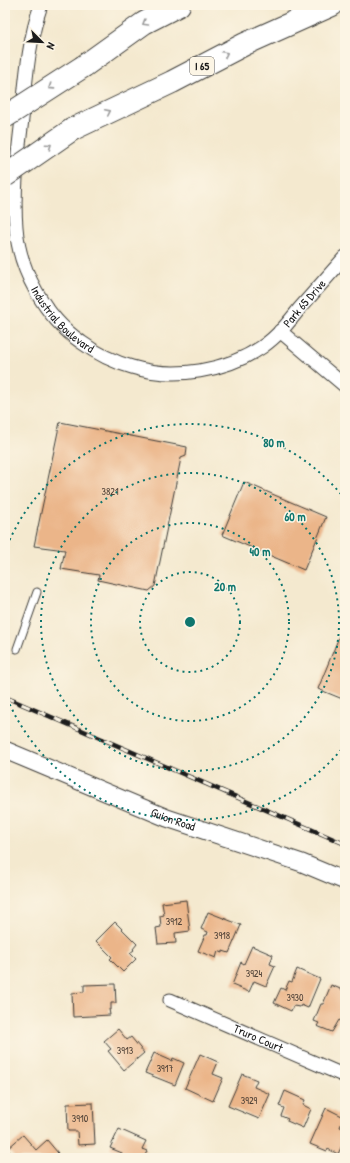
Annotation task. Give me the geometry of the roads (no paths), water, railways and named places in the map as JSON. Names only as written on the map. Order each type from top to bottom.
[{"type":"highway","points":[[5,117],[84,66],[144,23],[179,5]]},
{"type":"highway","name":"I 65","points":[[5,176],[73,129],[172,82],[245,44],[332,5]]},
{"type":"street","name":"Industrial Boulevard","points":[[41,5],[32,38],[28,63],[18,158],[16,227],[22,258],[31,281],[43,302],[58,321],[81,342],[114,361],[152,372],[174,373],[198,371],[221,366],[250,354],[263,346],[280,332]]},
{"type":"street","name":"Park 65 Drive","points":[[280,332],[345,257]]},
{"type":"street","points":[[280,332],[345,386]]},
{"type":"street","name":"Guion Road","points":[[7,754],[167,818],[302,863],[345,881]]},
{"type":"street","name":"Truro Court","points":[[170,1000],[345,1076]]},
{"type":"lane","points":[[17,649],[37,592]]},
{"type":"railway","points":[[5,697],[345,844]]}]
